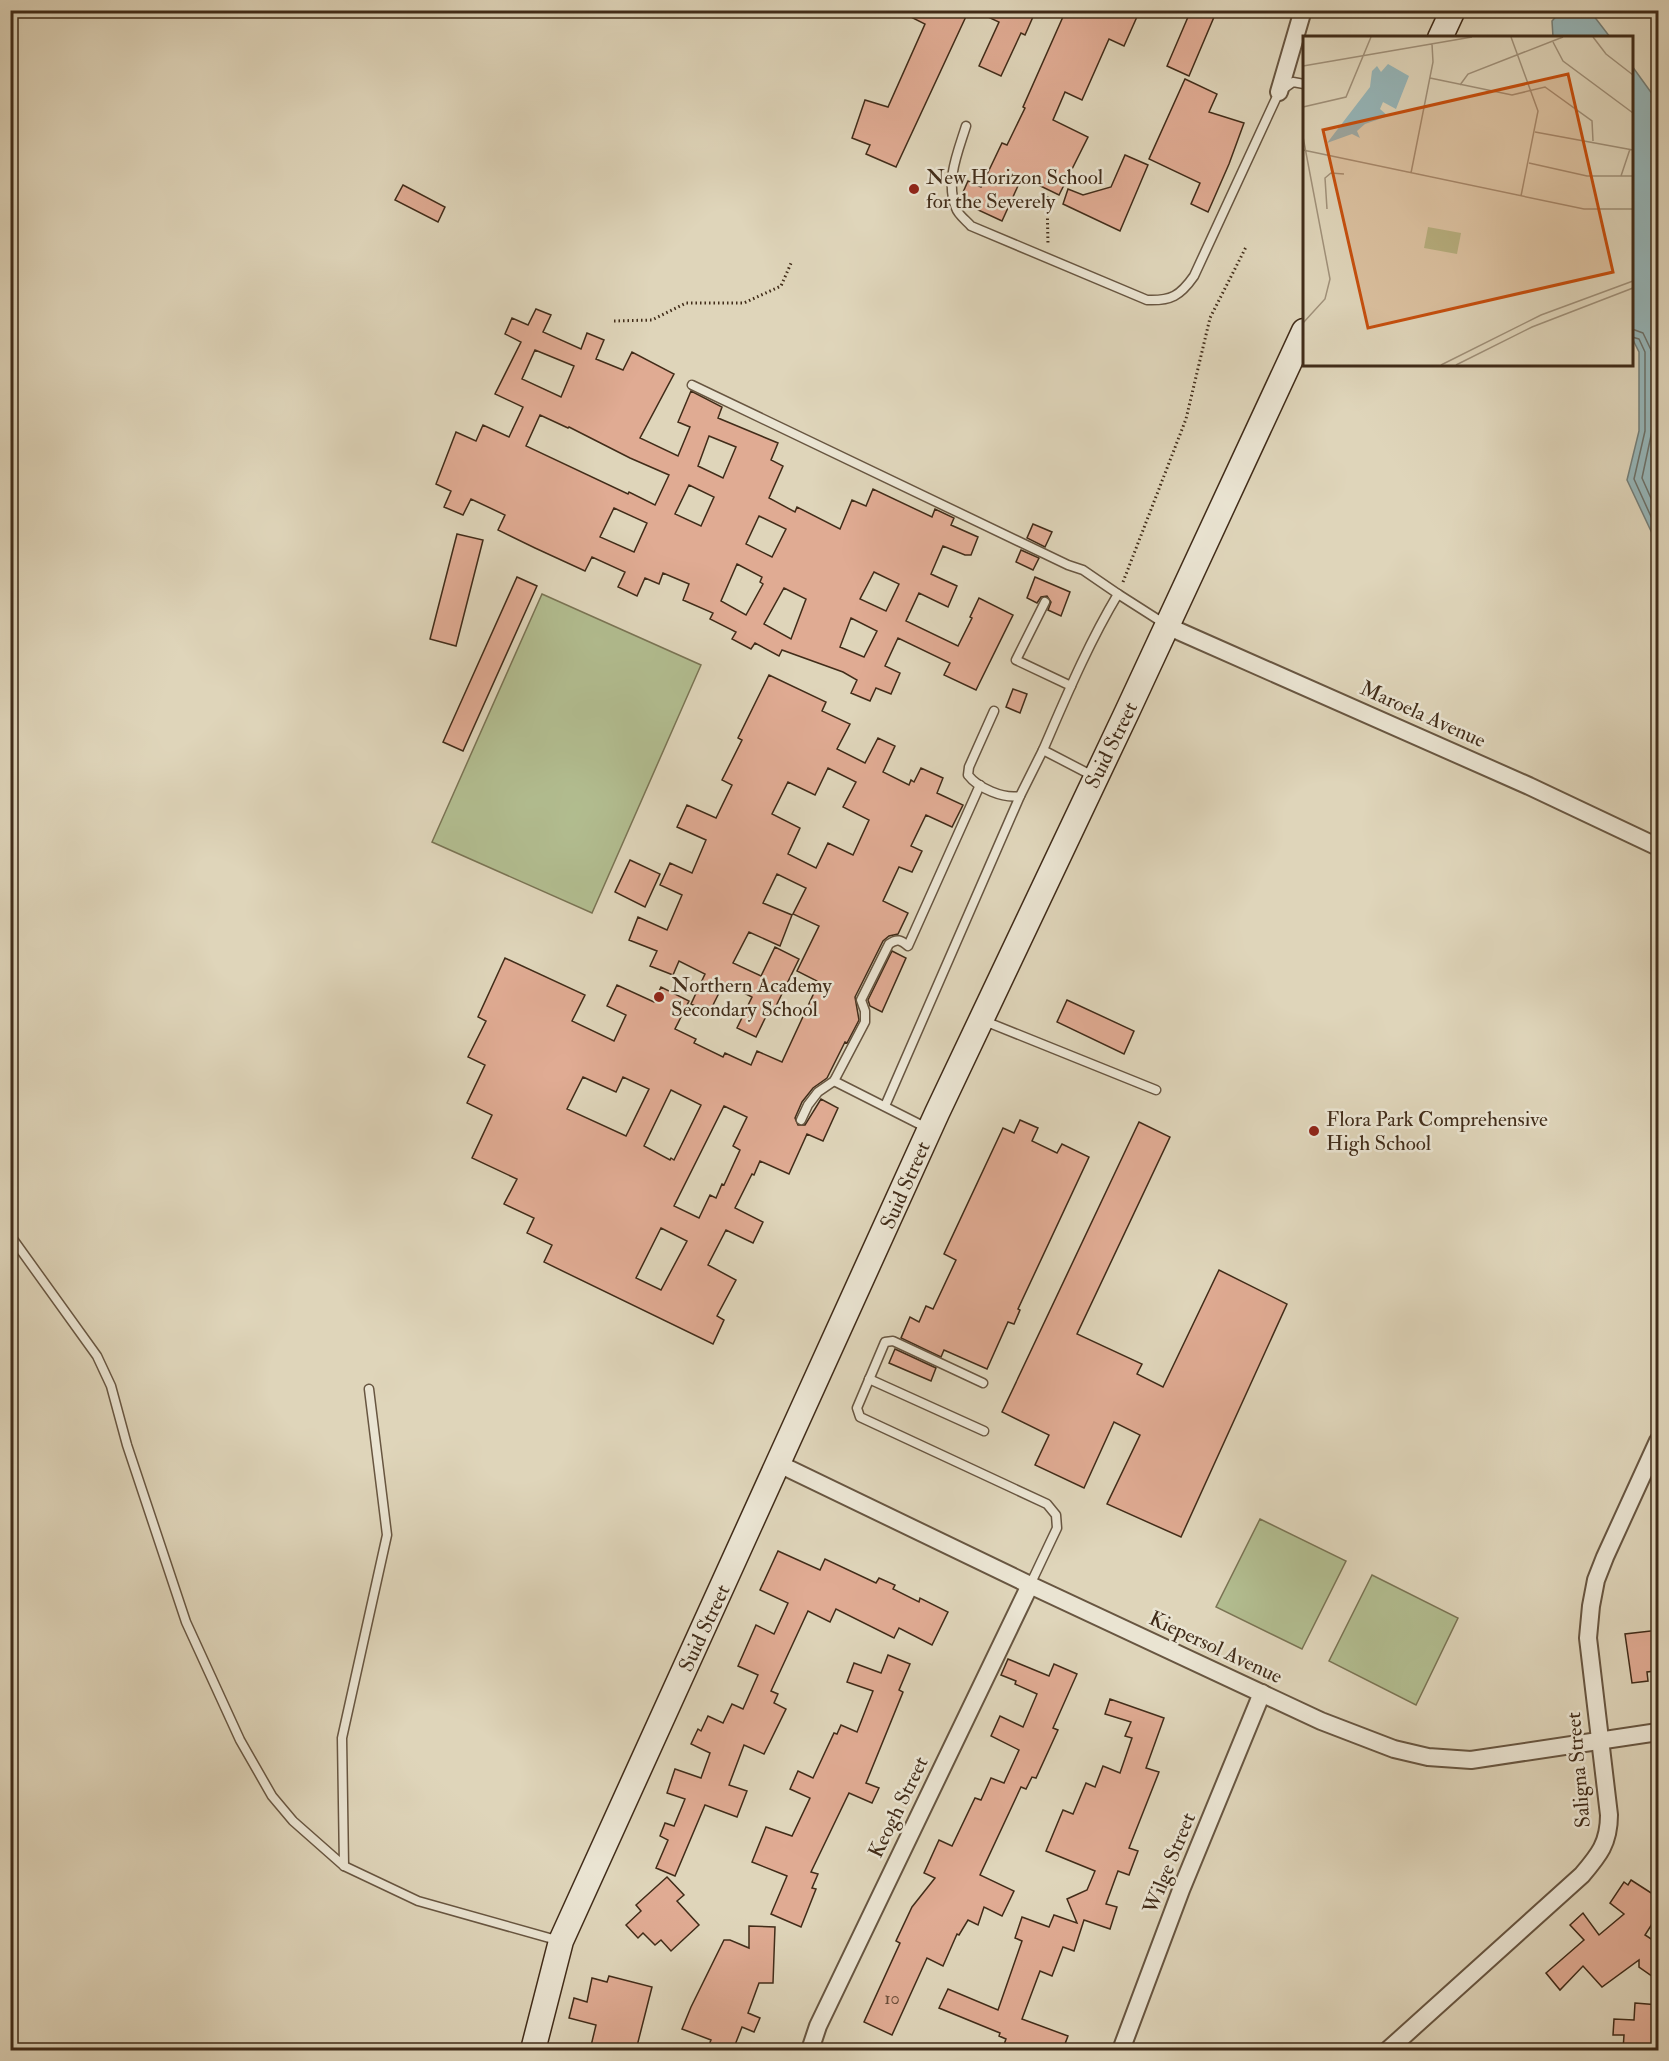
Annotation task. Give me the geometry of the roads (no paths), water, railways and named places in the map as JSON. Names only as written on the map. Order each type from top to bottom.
[{"type":"street","points":[[1279,92],[1303,10]]},
{"type":"street","points":[[1441,36],[1453,10]]},
{"type":"street","name":"Suid Street","points":[[533,2050],[561,1941],[930,1129],[1303,335]]},
{"type":"street","name":"Maroela Avenue","points":[[1167,626],[1529,786],[1659,847]]},
{"type":"street","name":"Saligna Street","points":[[1388,2050],[1582,1875],[1601,1852],[1609,1822],[1588,1638],[1594,1591],[1605,1557],[1659,1441]]},
{"type":"street","name":"Kiepersol Avenue","points":[[779,1464],[1030,1585],[1321,1721],[1370,1741],[1428,1757],[1471,1760],[1659,1732]]},
{"type":"street","name":"Keogh Street","points":[[810,2050],[823,2015],[1030,1585]]},
{"type":"street","name":"Wilge Street","points":[[1121,2050],[1181,1890],[1262,1693]]},
{"type":"lane","points":[[966,126],[954,165],[952,189],[956,210],[971,226],[1148,300],[1162,300],[1175,296],[1186,288],[1194,276],[1279,92],[1293,82],[1303,84]]},
{"type":"lane","points":[[692,385],[1068,565],[1083,570],[1167,626]]},
{"type":"lane","points":[[885,1106],[1020,796],[1071,686],[1118,594]]},
{"type":"lane","points":[[1045,602],[1016,660],[1071,686]]},
{"type":"lane","points":[[994,711],[978,745],[968,775],[974,782],[1010,798],[1020,796]]},
{"type":"lane","points":[[1043,750],[1095,777]]},
{"type":"lane","points":[[801,1120],[808,1105],[818,1092],[834,1081],[865,1022],[865,1011],[861,1000],[889,944],[894,940],[902,941],[908,946],[980,785]]},
{"type":"lane","points":[[981,1020],[1156,1090]]},
{"type":"lane","points":[[834,1081],[930,1129]]},
{"type":"lane","points":[[10,1235],[97,1356],[111,1386],[127,1445],[186,1622],[240,1740],[272,1796],[293,1821],[344,1866],[418,1901],[561,1941]]},
{"type":"lane","points":[[983,1383],[893,1341],[885,1342],[857,1408],[860,1416],[1047,1504],[1056,1515],[1057,1528],[1030,1585]]},
{"type":"lane","points":[[869,1379],[984,1431]]},
{"type":"lane","points":[[344,1866],[342,1738],[387,1535],[369,1389]]},
{"type":"water","points":[[1561,11],[1590,11],[1609,36],[1553,36],[1552,21]]},
{"type":"water","points":[[1633,67],[1658,102],[1658,546],[1627,480],[1639,431],[1639,352],[1633,340]]},
{"type":"place","name":"New Horizon School for the Severely","points":[[914,189]]},
{"type":"place","name":"Northern Academy Secondary School","points":[[659,997]]},
{"type":"place","name":"Flora Park Comprehensive High School","points":[[1314,1131]]}]
